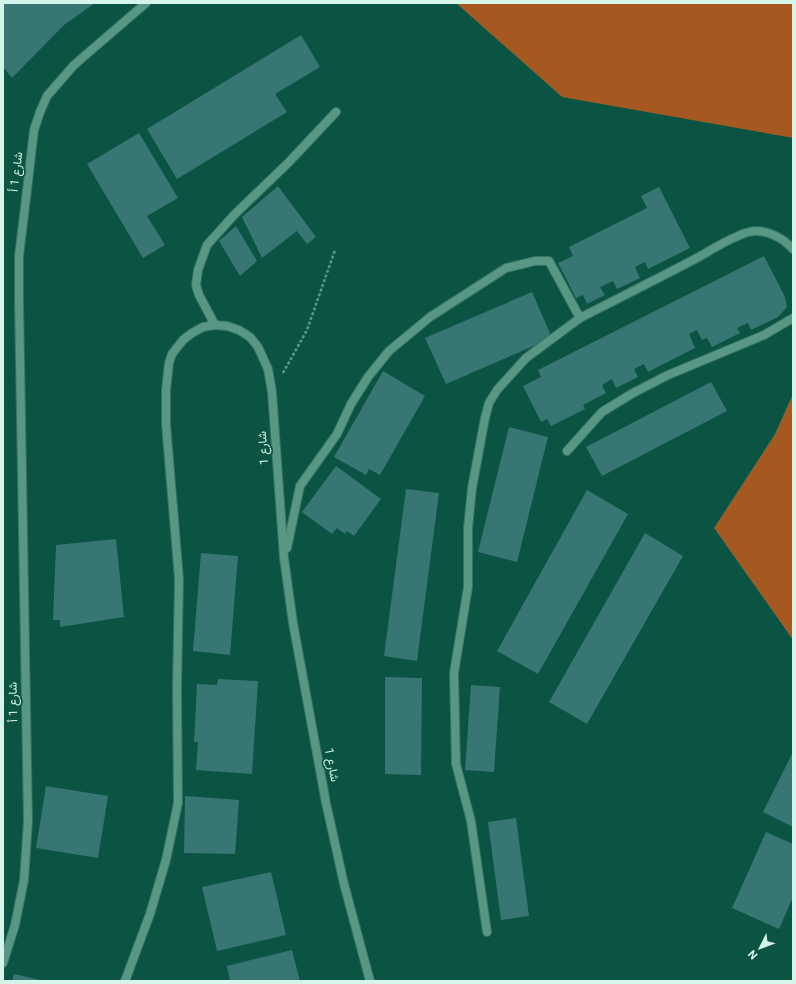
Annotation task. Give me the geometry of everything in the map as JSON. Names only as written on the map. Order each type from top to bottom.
[{"type":"street","name":"شارع 1 أ","points":[[3,963],[15,925],[24,880],[28,821],[19,256],[34,130],[47,96],[74,65],[146,3]]},
{"type":"street","points":[[215,325],[199,295],[196,285],[196,277],[207,245],[234,215],[289,162],[336,112]]},
{"type":"street","points":[[487,932],[471,821],[456,764],[454,673],[468,587],[468,528],[472,488],[489,403],[497,390],[526,358],[580,318],[725,242],[751,232],[773,235],[782,239],[793,249]]},
{"type":"street","points":[[284,558],[300,486],[337,434],[351,404],[368,377],[389,351],[430,317],[506,268],[534,261],[549,261],[580,318]]},
{"type":"street","points":[[567,451],[602,412],[633,392],[668,374],[764,335],[793,318]]},
{"type":"street","name":"شارع 1","points":[[125,981],[160,884],[178,803],[177,689],[179,579],[166,424],[166,390],[169,363],[172,354],[183,340],[203,327],[215,325],[227,326],[239,330],[250,337],[258,347],[268,369],[272,392],[284,558],[293,623],[326,803],[344,884],[370,981]]},
{"type":"path","points":[[272,392],[307,330],[335,250]]},
{"type":"shaded area","points":[[456,3],[793,3],[793,138],[562,97]]},
{"type":"shaded area","points":[[793,394],[793,640],[714,528],[775,434]]},
{"type":"building","points":[[3,3],[95,3],[64,25],[12,78],[3,67]]},
{"type":"building","points":[[301,35],[320,67],[275,94],[287,112],[177,179],[147,129]]},
{"type":"building","points":[[139,133],[178,198],[147,216],[165,245],[143,258],[87,164]]},
{"type":"building","points":[[278,186],[316,237],[307,244],[297,231],[262,258],[242,217]]},
{"type":"building","points":[[659,187],[690,248],[648,269],[645,262],[635,267],[640,278],[617,289],[613,281],[600,287],[605,295],[587,304],[583,295],[576,298],[558,263],[573,256],[569,247],[647,208],[641,196]]},
{"type":"building","points":[[236,226],[257,261],[240,276],[219,241]]},
{"type":"building","points":[[764,256],[785,297],[787,307],[778,317],[751,330],[748,323],[737,328],[740,333],[712,347],[707,338],[702,340],[697,330],[689,334],[695,348],[648,372],[644,364],[634,369],[638,377],[616,388],[612,379],[602,385],[606,393],[583,405],[585,409],[551,426],[547,419],[541,422],[523,386],[541,377],[538,370]]},
{"type":"building","points":[[532,292],[552,338],[446,384],[425,338]]},
{"type":"building","points":[[383,371],[425,396],[380,475],[369,469],[366,475],[334,457]]},
{"type":"building","points":[[711,382],[727,411],[602,476],[586,447]]},
{"type":"building","points":[[509,427],[548,437],[517,562],[478,552]]},
{"type":"building","points":[[336,466],[381,499],[354,536],[347,531],[345,534],[337,528],[332,534],[302,512]]},
{"type":"building","points":[[406,489],[439,493],[417,661],[384,656]]},
{"type":"building","points":[[587,490],[628,514],[538,674],[497,651]]},
{"type":"building","points":[[645,533],[683,556],[587,724],[549,702]]},
{"type":"building","points":[[116,539],[124,617],[60,627],[60,620],[53,620],[56,545]]},
{"type":"building","points":[[201,553],[238,556],[230,655],[193,651]]},
{"type":"building","points":[[385,677],[422,678],[421,775],[385,774]]},
{"type":"building","points":[[218,679],[258,681],[252,774],[196,770],[198,742],[194,742],[197,684],[217,685]]},
{"type":"building","points":[[471,685],[500,687],[494,772],[465,770]]},
{"type":"building","points":[[793,752],[793,827],[763,812]]},
{"type":"building","points":[[46,786],[108,796],[98,858],[36,848]]},
{"type":"building","points":[[185,796],[239,800],[235,854],[184,853]]},
{"type":"building","points":[[516,818],[529,916],[501,920],[488,822]]},
{"type":"building","points":[[766,832],[793,844],[793,897],[779,929],[732,908]]},
{"type":"building","points":[[271,872],[286,935],[217,951],[202,887]]},
{"type":"building","points":[[292,950],[300,981],[230,981],[227,966]]},
{"type":"building","points":[[14,974],[40,980],[12,981]]}]
